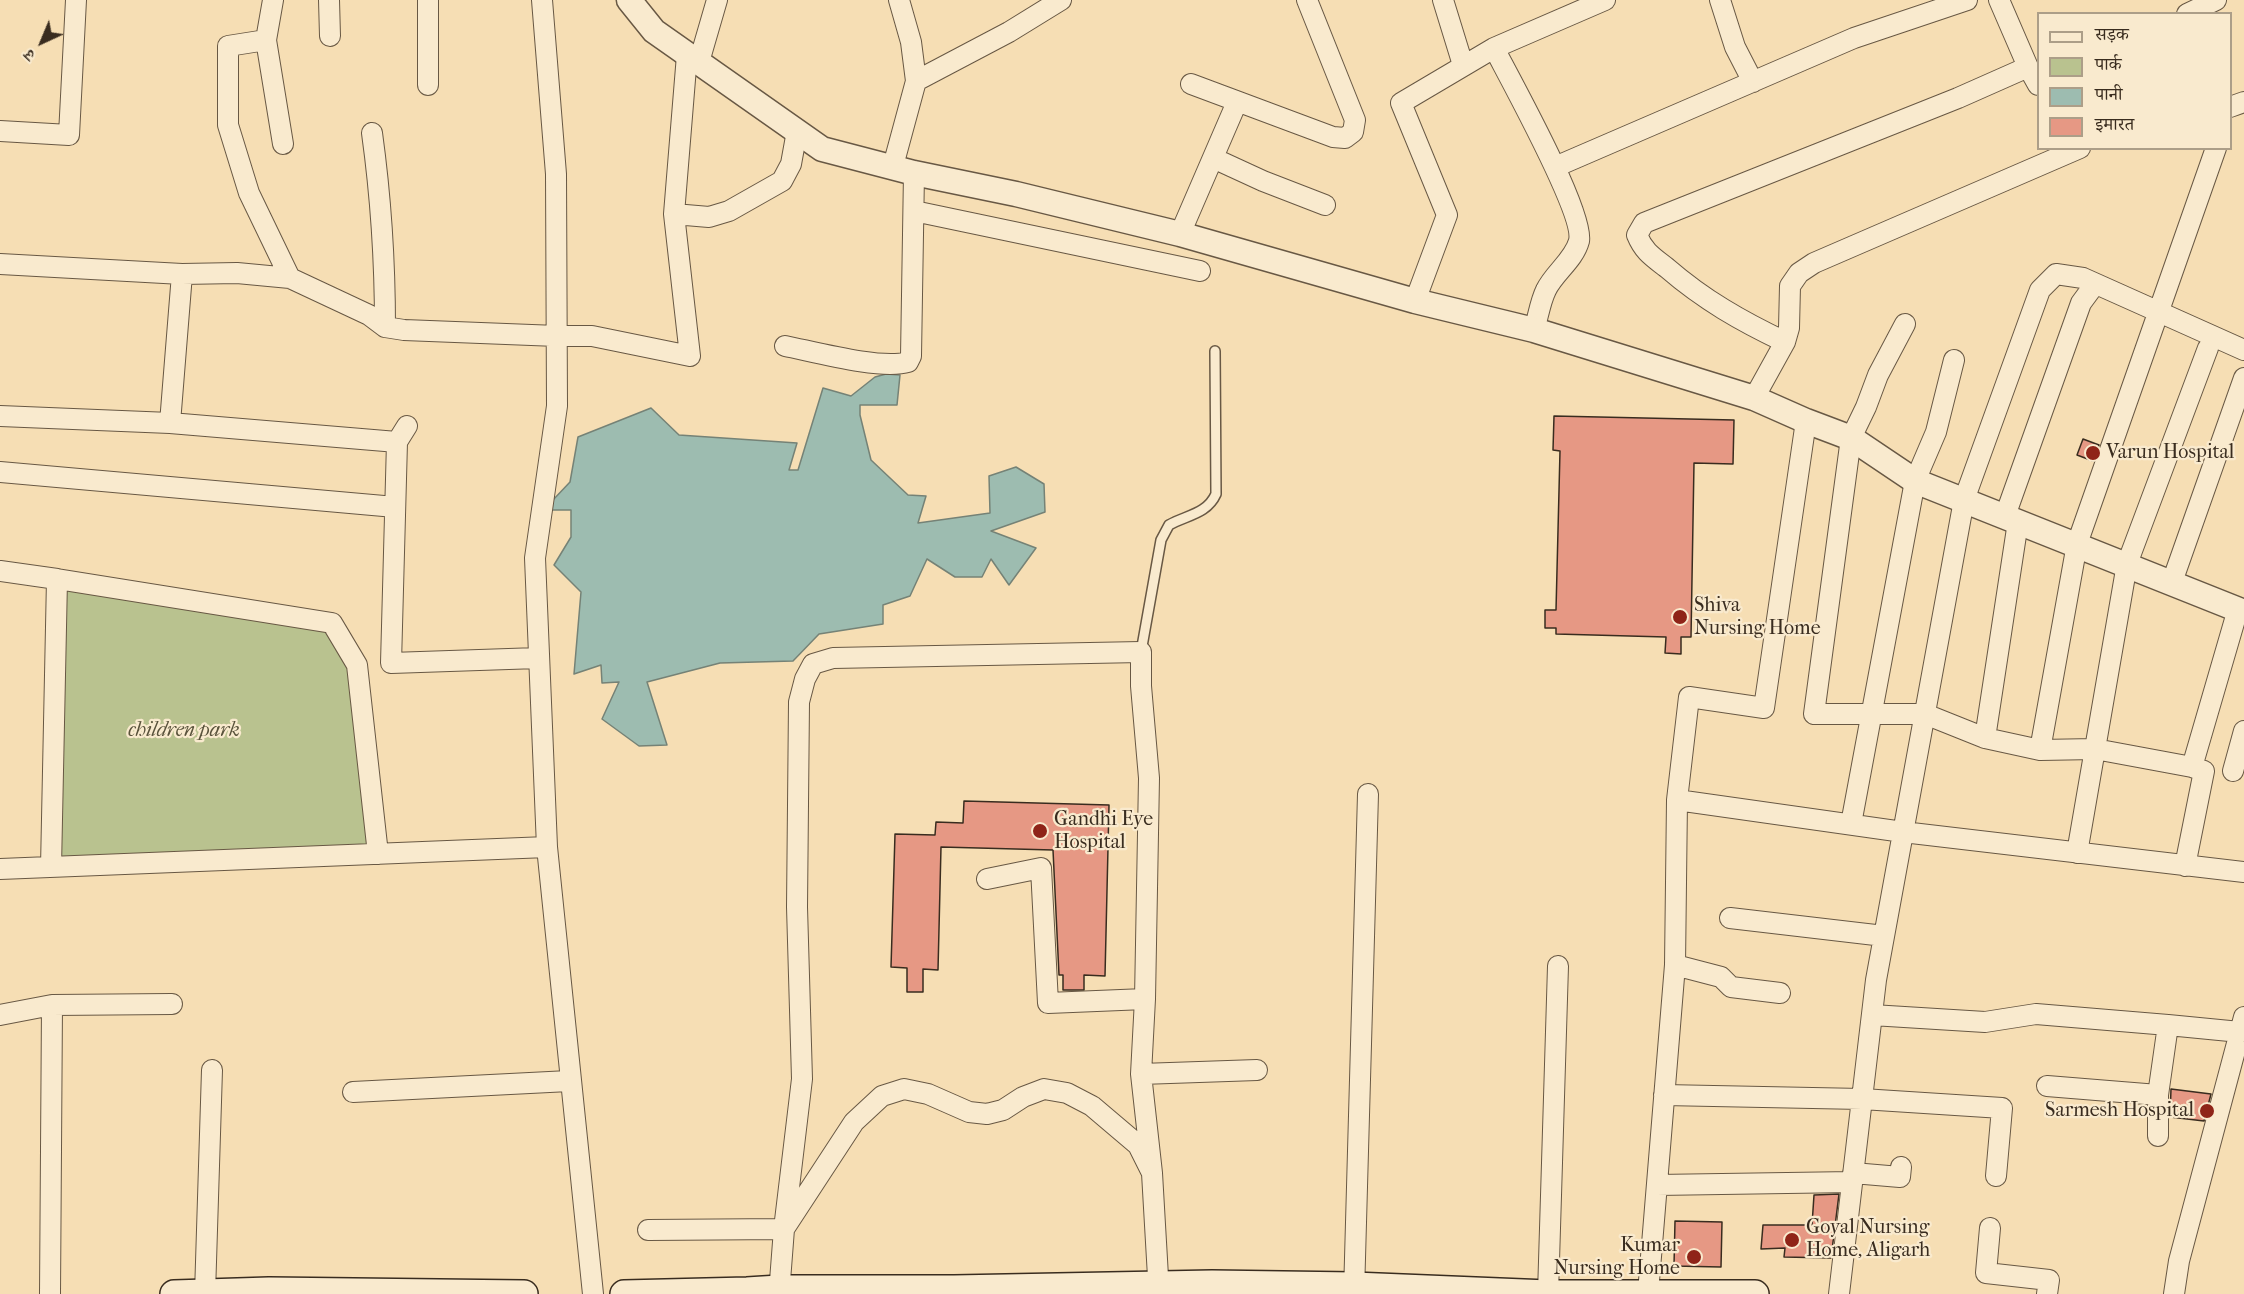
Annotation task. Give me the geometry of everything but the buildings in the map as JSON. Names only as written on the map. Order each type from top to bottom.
[{"type":"main road","points":[[624,1294],[779,1291],[1354,1290],[1548,1294],[1755,1294]]},
{"type":"main road","points":[[174,1294],[524,1294]]},
{"type":"street","points":[[0,131],[69,135],[76,0]]},
{"type":"street","points":[[273,0],[266,40],[282,144]]},
{"type":"street","points":[[329,0],[330,36]]},
{"type":"street","points":[[428,0],[428,85]]},
{"type":"street","points":[[543,0],[556,174],[557,406],[535,558],[538,658],[547,847],[593,1294]]},
{"type":"street","points":[[629,0],[654,31],[822,149],[1180,234],[1414,301],[1534,330],[1754,398],[1851,438],[1914,481],[2241,611],[2198,769],[2186,866]]},
{"type":"street","points":[[0,264],[182,274],[237,273],[290,278],[369,315],[386,327],[404,330],[592,336],[690,356],[674,214],[693,58],[717,0]]},
{"type":"street","points":[[785,346],[897,366],[908,362],[911,356],[914,211],[904,170],[915,81],[911,42],[899,0]]},
{"type":"street","points":[[915,81],[1010,32],[1061,0]]},
{"type":"street","points":[[1191,84],[1333,137],[1345,138],[1353,132],[1355,120],[1307,0]]},
{"type":"street","points":[[1443,0],[1463,66]]},
{"type":"street","points":[[1414,301],[1447,215],[1401,104],[1494,48],[1605,0]]},
{"type":"street","points":[[1720,0],[1736,47],[1753,82]]},
{"type":"street","points":[[1555,166],[1854,38],[1967,0]]},
{"type":"street","points":[[1785,342],[1735,318],[1692,289],[1642,247],[1637,235],[1644,223],[1947,102],[2035,79],[1999,0]]},
{"type":"street","points":[[2191,12],[2216,0]]},
{"type":"street","points":[[266,40],[228,46],[228,125],[249,193],[290,278]]},
{"type":"street","points":[[1494,48],[1555,166],[1579,229],[1579,241],[1574,251],[1546,291],[1534,330]]},
{"type":"street","points":[[1180,234],[1237,102]]},
{"type":"street","points":[[674,214],[709,217],[729,211],[782,181],[791,164],[796,131]]},
{"type":"street","points":[[372,133],[380,190],[386,327]]},
{"type":"street","points":[[1754,398],[1785,342],[1789,328],[1790,286],[1799,273],[1814,263],[2074,150]]},
{"type":"street","points":[[2040,750],[2076,544],[2215,150]]},
{"type":"street","points":[[1213,158],[1263,181],[1326,205]]},
{"type":"street","points":[[914,211],[1200,271]]},
{"type":"street","points":[[170,423],[182,274]]},
{"type":"street","points":[[1839,1294],[1872,1015],[1884,936],[1964,500],[2040,290],[2056,274],[2083,278],[2244,350]]},
{"type":"street","points":[[1985,738],[2012,519],[2081,303],[2095,284]]},
{"type":"street","points":[[1905,324],[1878,375],[1851,438],[1814,714],[1925,714],[1985,738],[2040,750],[2095,749],[2198,769],[2238,772],[2244,731]]},
{"type":"street","points":[[2077,853],[2127,564],[2208,348]]},
{"type":"street","points":[[1851,824],[1914,481],[1936,432],[1954,360]]},
{"type":"street","points":[[2172,582],[2244,378]]},
{"type":"street","points":[[0,416],[402,434],[395,507],[391,663],[538,658]]},
{"type":"street","points":[[1648,1293],[1675,965],[1677,800],[1689,697],[1764,708],[1806,421]]},
{"type":"street","points":[[0,472],[395,507]]},
{"type":"street","points":[[0,571],[332,622],[357,665],[378,854]]},
{"type":"street","points":[[51,867],[57,579]]},
{"type":"street","points":[[779,1291],[802,1078],[797,907],[800,702],[805,679],[813,663],[833,658],[1141,652],[1141,686],[1149,778],[1145,999],[1141,1074],[1152,1173],[1159,1290]]},
{"type":"street","points":[[1354,1290],[1368,794]]},
{"type":"street","points":[[1677,800],[1903,832],[2244,872]]},
{"type":"street","points":[[0,869],[547,847]]},
{"type":"street","points":[[987,879],[1041,868],[1048,1003],[1145,999]]},
{"type":"street","points":[[1730,918],[1884,936]]},
{"type":"street","points":[[1675,965],[1721,977],[1731,987],[1780,993]]},
{"type":"street","points":[[1548,1294],[1558,966]]},
{"type":"street","points":[[0,1015],[52,1005],[172,1004]]},
{"type":"street","points":[[50,1294],[52,1005]]},
{"type":"street","points":[[1872,1015],[1985,1022],[2036,1014],[2168,1025],[2242,1024],[2179,1261],[2174,1294]]},
{"type":"street","points":[[2158,1136],[2158,1095],[2168,1025]]},
{"type":"street","points":[[205,1293],[212,1070]]},
{"type":"street","points":[[1141,1074],[1257,1071]]},
{"type":"street","points":[[354,1092],[570,1081]]},
{"type":"street","points":[[2048,1086],[2158,1095]]},
{"type":"street","points":[[784,1229],[854,1122],[882,1096],[904,1089],[928,1094],[969,1112],[987,1114],[1003,1110],[1023,1097],[1044,1089],[1066,1094],[1092,1106],[1123,1130],[1138,1145],[1152,1173]]},
{"type":"street","points":[[1664,1095],[1862,1099],[2001,1108],[1996,1176]]},
{"type":"street","points":[[1657,1185],[1853,1177],[1900,1178],[1901,1167]]},
{"type":"street","points":[[1990,1228],[1986,1273],[2049,1280],[2047,1294]]},
{"type":"street","points":[[648,1230],[784,1229]]},
{"type":"lane","points":[[1141,652],[1161,540],[1169,525],[1202,512],[1212,504],[1216,495],[1215,351]]},
{"type":"green space","name":"children park","points":[[57,579],[318,621],[357,665],[378,854],[51,867]]},
{"type":"water","points":[[886,374],[900,375],[897,405],[860,405],[860,415],[871,460],[908,495],[926,496],[918,523],[990,513],[989,476],[1016,467],[1044,484],[1045,512],[991,531],[1036,548],[1009,585],[991,559],[982,577],[955,577],[927,559],[910,596],[883,605],[883,624],[819,634],[793,661],[720,663],[647,682],[667,745],[639,746],[602,719],[619,682],[602,683],[601,665],[574,674],[581,592],[554,565],[571,537],[571,510],[552,510],[552,501],[570,482],[578,437],[651,408],[679,435],[797,443],[789,470],[798,470],[823,388],[851,396],[875,377]]},
{"type":"place","name":"Varun Hospital","points":[[2093,453]]},
{"type":"place","name":"Shiva Nursing Home","points":[[1680,617]]},
{"type":"place","name":"Gandhi Eye Hospital","points":[[1040,831]]},
{"type":"place","name":"Sarmesh Hospital","points":[[2207,1111]]},
{"type":"place","name":"Goyal Nursing Home, Aligarh","points":[[1792,1240]]},
{"type":"place","name":"Kumar Nursing Home","points":[[1694,1257]]}]
